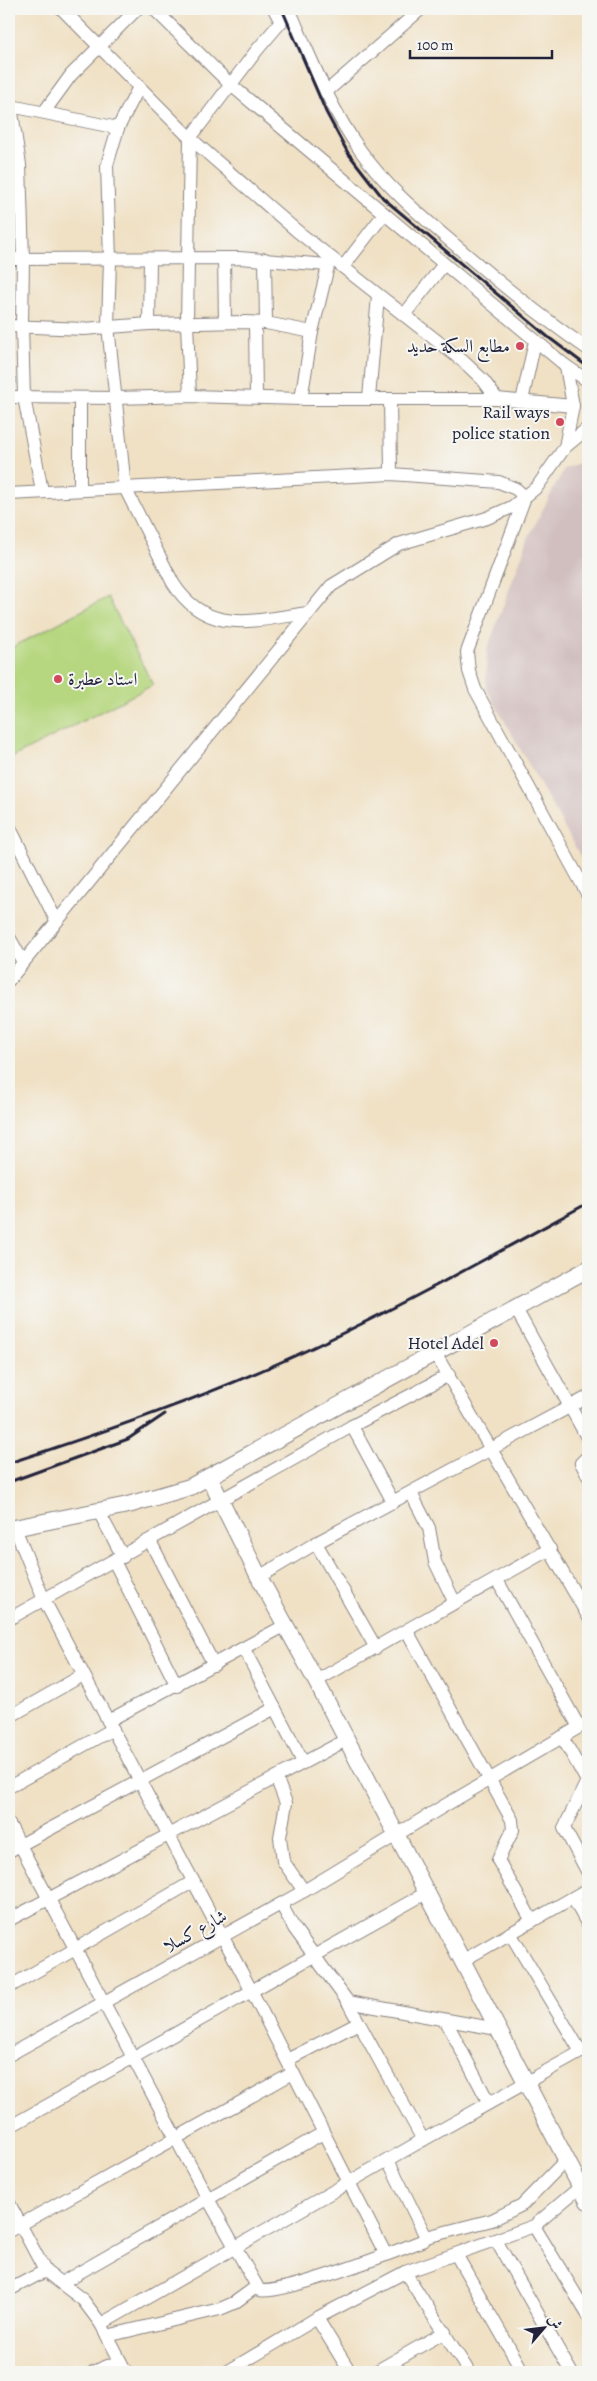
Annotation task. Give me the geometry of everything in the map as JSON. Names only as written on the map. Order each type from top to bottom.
[{"type":"main road","points":[[12,1528],[99,1512],[170,1494],[209,1477],[588,1269]]},
{"type":"main road","points":[[209,1477],[259,1578],[316,1681],[525,2083],[570,2164],[586,2187]]},
{"type":"street","points":[[62,9],[190,138],[329,261],[343,267],[464,362],[483,380],[497,399]]},
{"type":"street","points":[[44,112],[71,75],[137,9]]},
{"type":"street","points":[[154,9],[231,85],[586,381]]},
{"type":"street","points":[[274,9],[281,22]]},
{"type":"street","points":[[326,92],[421,9]]},
{"type":"street","points":[[190,396],[187,323],[190,138],[257,50],[291,10],[326,92],[360,150],[411,209],[535,312],[588,349]]},
{"type":"street","points":[[139,87],[118,128],[107,166],[110,260],[108,326],[125,488],[172,583],[181,596],[198,610],[228,622],[308,613]]},
{"type":"street","points":[[9,93],[23,260],[15,326],[24,397],[42,491]]},
{"type":"street","points":[[11,106],[118,128]]},
{"type":"street","points":[[343,267],[384,214]]},
{"type":"street","points":[[9,259],[224,258],[329,261]]},
{"type":"street","points":[[224,258],[225,322]]},
{"type":"street","points":[[149,324],[150,259]]},
{"type":"street","points":[[256,396],[265,259]]},
{"type":"street","points":[[301,399],[312,332],[329,261]]},
{"type":"street","points":[[404,316],[444,264]]},
{"type":"street","points":[[370,398],[378,296]]},
{"type":"street","points":[[15,326],[84,329],[108,326],[225,322],[260,323],[312,332]]},
{"type":"street","points":[[522,401],[535,340]]},
{"type":"street","points":[[565,447],[573,406],[566,366]]},
{"type":"street","points":[[9,397],[256,396],[301,399],[497,399],[573,406]]},
{"type":"street","points":[[80,398],[80,490]]},
{"type":"street","points":[[390,399],[391,474]]},
{"type":"street","points":[[9,980],[56,920],[331,586],[399,544],[487,518],[512,507],[526,498],[542,481],[565,447],[587,427]]},
{"type":"street","points":[[9,494],[391,474],[499,482],[516,489],[526,498]]},
{"type":"street","points":[[526,498],[467,652],[469,671],[475,689],[588,895]]},
{"type":"street","points":[[9,826],[12,839],[56,920]]},
{"type":"street","points":[[9,937],[23,962]]},
{"type":"street","points":[[516,1309],[588,1439]]},
{"type":"street","points":[[435,1352],[493,1448],[588,1616]]},
{"type":"street","points":[[9,1620],[352,1426],[449,1375]]},
{"type":"street","points":[[259,1578],[316,1543],[588,1397]]},
{"type":"street","points":[[352,1426],[393,1502]]},
{"type":"street","points":[[588,1456],[582,1463],[588,1476]]},
{"type":"street","points":[[411,1493],[429,1528],[435,1562],[455,1603]]},
{"type":"street","points":[[99,1512],[177,1686]]},
{"type":"street","points":[[12,1528],[44,1600],[252,1990],[386,2255]]},
{"type":"street","points":[[150,1541],[214,1665]]},
{"type":"street","points":[[316,1543],[376,1648]]},
{"type":"street","points":[[316,1681],[550,1549]]},
{"type":"street","points":[[497,1580],[584,1724]]},
{"type":"street","points":[[576,1595],[588,1589]]},
{"type":"street","points":[[9,1787],[110,1725],[286,1625]]},
{"type":"street","points":[[407,1631],[514,1824],[498,1860],[532,1921]]},
{"type":"street","points":[[244,1649],[303,1762]]},
{"type":"street","points":[[9,1717],[83,1675]]},
{"type":"street","points":[[14,1848],[274,1708]]},
{"type":"street","name":"شارع كسلا","points":[[9,2055],[304,1891],[488,1779],[584,1724]]},
{"type":"street","points":[[562,1737],[587,1781],[564,1828],[588,1874]]},
{"type":"street","points":[[9,1920],[346,1740]]},
{"type":"street","points":[[276,1777],[286,1803],[280,1837],[283,1862],[304,1891]]},
{"type":"street","points":[[9,1824],[14,1848],[48,1898],[256,2287],[268,2292],[386,2255],[424,2240],[426,2237],[492,2220],[522,2205],[570,2164]]},
{"type":"street","points":[[9,1987],[194,1881]]},
{"type":"street","points":[[462,1961],[588,1889]]},
{"type":"street","points":[[9,2127],[426,1893]]},
{"type":"street","points":[[573,1898],[588,1925]]},
{"type":"street","points":[[281,1904],[294,1928],[348,2002],[423,2140]]},
{"type":"street","points":[[101,2324],[584,2050],[510,1933]]},
{"type":"street","points":[[348,2002],[497,2029]]},
{"type":"street","points":[[446,2021],[488,2103]]},
{"type":"street","points":[[287,2060],[359,2023]]},
{"type":"street","points":[[14,2228],[293,2073]]},
{"type":"street","points":[[61,2283],[207,2197],[323,2133]]},
{"type":"street","points":[[388,2160],[426,2237]]},
{"type":"street","points":[[227,2372],[249,2367],[318,2318],[406,2272],[497,2242],[534,2226],[586,2187]]},
{"type":"street","points":[[9,2203],[14,2228],[45,2271],[83,2300],[101,2324],[123,2367],[93,2372]]},
{"type":"street","points":[[534,2226],[588,2315]]},
{"type":"street","points":[[497,2242],[571,2372]]},
{"type":"street","points":[[457,2256],[523,2372]]},
{"type":"street","points":[[9,2290],[45,2271]]},
{"type":"street","points":[[406,2272],[469,2372]]},
{"type":"street","points":[[107,2336],[220,2309],[256,2287]]},
{"type":"street","points":[[318,2318],[350,2372]]},
{"type":"street","points":[[375,2372],[445,2332]]},
{"type":"shaded area","points":[[588,459],[588,870],[486,688],[487,650],[529,536],[564,469]]},
{"type":"green space","points":[[108,597],[153,685],[9,759],[9,649]]},
{"type":"railway","points":[[282,9],[326,112],[348,153],[383,198],[548,337],[588,367]]},
{"type":"railway","points":[[9,1463],[156,1413],[264,1370],[409,1300],[588,1203]]},
{"type":"railway","points":[[9,1482],[128,1439],[165,1414]]},
{"type":"place","name":"مطابع السكة حديد","points":[[520,346]]},
{"type":"place","name":"Rail ways police station","points":[[560,422]]},
{"type":"place","name":"استاد عطبرة","points":[[58,679]]},
{"type":"place","name":"Hotel Adel","points":[[494,1343]]}]
